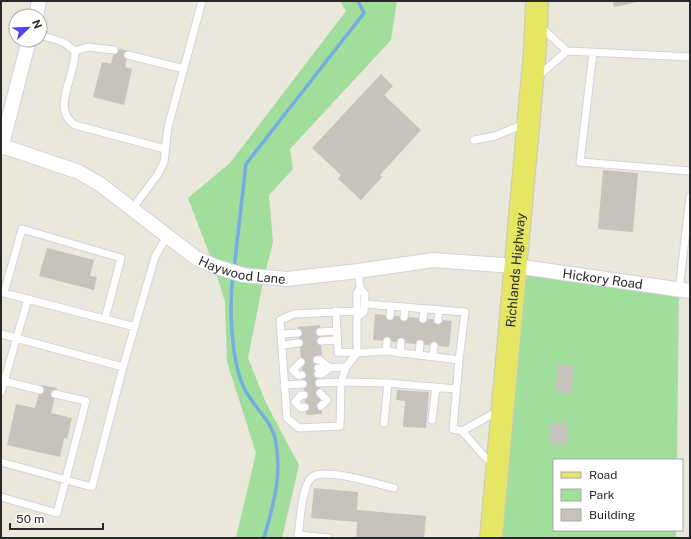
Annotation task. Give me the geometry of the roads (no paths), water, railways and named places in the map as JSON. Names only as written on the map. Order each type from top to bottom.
[{"type":"main road","name":"Richlands Highway","points":[[491,538],[532,81],[537,1]]},
{"type":"street","points":[[1,146],[27,48]]},
{"type":"street","name":"Haywood Lane","points":[[1,146],[79,172],[101,185],[196,258],[214,266],[243,274],[287,279],[358,271],[433,260],[515,266]]},
{"type":"street","name":"Hickory Road","points":[[515,266],[685,290]]},
{"type":"lane","points":[[132,209],[158,174],[164,162],[168,127],[202,1]]},
{"type":"lane","points":[[536,23],[567,51],[690,57]]},
{"type":"lane","points":[[48,38],[63,42],[75,51],[76,61],[62,108],[68,120],[75,125],[165,149]]},
{"type":"lane","points":[[75,51],[88,47],[114,50]]},
{"type":"lane","points":[[532,81],[567,51]]},
{"type":"lane","points":[[594,53],[580,162],[690,171]]},
{"type":"lane","points":[[128,55],[184,69]]},
{"type":"lane","points":[[474,140],[495,136],[528,122]]},
{"type":"lane","points":[[685,290],[690,197]]},
{"type":"lane","points":[[105,319],[121,258],[22,229],[4,292],[28,299],[135,327]]},
{"type":"lane","points":[[1,462],[92,487],[123,367],[155,257],[167,236]]},
{"type":"lane","points":[[358,271],[360,288],[365,294],[364,312],[358,314],[336,311],[294,314],[280,320],[287,418],[299,428],[340,426],[342,382],[346,367],[357,352],[358,314],[357,293],[360,288]]},
{"type":"lane","points":[[1,392],[28,299]]},
{"type":"lane","points":[[365,304],[465,312],[458,360],[453,429],[462,431],[484,456],[497,466]]},
{"type":"lane","points":[[390,316],[391,306]]},
{"type":"lane","points":[[404,317],[405,307]]},
{"type":"lane","points":[[423,319],[424,309]]},
{"type":"lane","points":[[438,320],[439,310]]},
{"type":"lane","points":[[336,311],[338,352],[386,351],[458,360]]},
{"type":"lane","points":[[320,332],[337,331]]},
{"type":"lane","points":[[281,334],[298,333]]},
{"type":"lane","points":[[1,334],[123,367]]},
{"type":"lane","points":[[321,341],[337,340]]},
{"type":"lane","points":[[386,351],[387,341]]},
{"type":"lane","points":[[400,353],[401,342]]},
{"type":"lane","points":[[282,345],[299,343]]},
{"type":"lane","points":[[419,355],[420,344]]},
{"type":"lane","points":[[433,356],[434,346]]},
{"type":"lane","points":[[317,360],[320,360],[330,368]]},
{"type":"lane","points":[[318,371],[330,368],[346,367]]},
{"type":"lane","points":[[283,371],[302,369]]},
{"type":"lane","points":[[4,381],[40,390]]},
{"type":"lane","points":[[319,383],[388,383],[456,389]]},
{"type":"lane","points":[[384,423],[388,383]]},
{"type":"lane","points":[[284,385],[303,384]]},
{"type":"lane","points":[[432,420],[436,387]]},
{"type":"lane","points":[[1,497],[57,513],[67,480],[86,401],[55,394]]},
{"type":"lane","points":[[322,400],[340,400]]},
{"type":"lane","points":[[286,402],[305,401]]},
{"type":"lane","points":[[462,431],[502,409]]},
{"type":"lane","points":[[328,538],[298,537],[307,485],[312,478],[318,474],[332,474],[394,488]]},
{"type":"waterway","points":[[234,269],[246,164],[364,13],[358,1]]},
{"type":"waterway","points":[[233,275],[231,317],[236,363],[244,388],[271,428],[278,455],[276,491],[264,538]]}]
